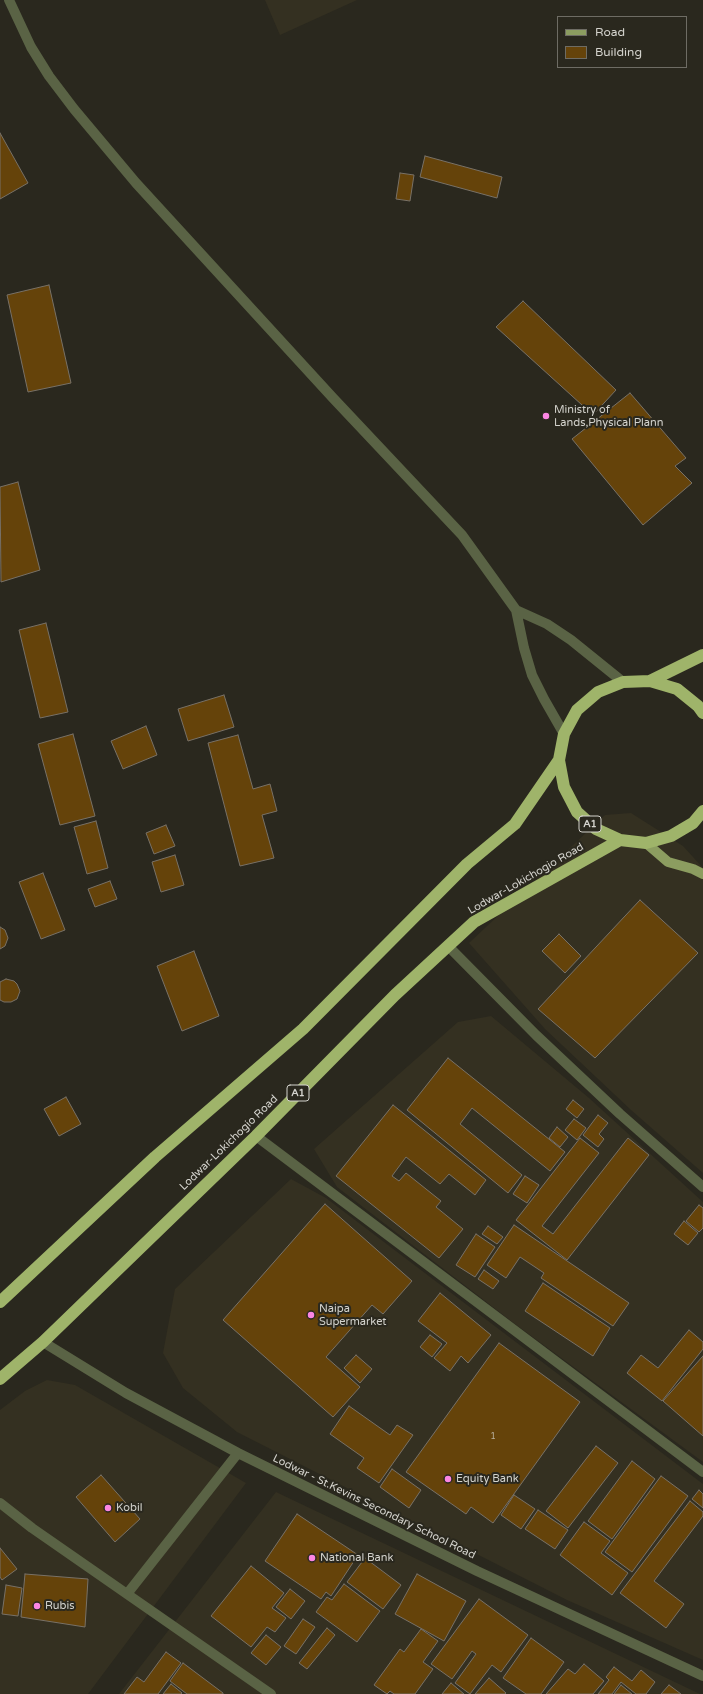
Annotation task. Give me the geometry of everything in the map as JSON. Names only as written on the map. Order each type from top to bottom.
[{"type":"highway","name":"A1","points":[[650,681],[703,655]]},
{"type":"highway","name":"A1","points":[[703,713],[698,706],[676,689],[650,681],[623,682],[598,692],[577,710],[564,734],[559,760],[564,787],[577,812],[596,829],[620,840],[646,842],[671,836],[693,823],[703,811]]},
{"type":"highway","name":"A1","points":[[0,1302],[155,1157],[303,1028],[467,864],[515,824],[559,760]]},
{"type":"highway","name":"Lodwar-Lokichogio Road","points":[[0,1379],[43,1342],[256,1136],[395,995],[449,947],[474,922],[620,840]]},
{"type":"main road","points":[[646,842],[668,862],[693,868],[703,874]]},
{"type":"street","points":[[9,0],[31,47],[49,76],[74,109],[131,177],[333,398],[462,534],[516,610],[524,648],[532,674],[564,734]]},
{"type":"street","points":[[516,610],[547,624],[565,636],[623,682]]},
{"type":"street","points":[[449,947],[536,1036],[620,1114],[703,1187]]},
{"type":"street","points":[[256,1136],[703,1472]]},
{"type":"street","name":"Lodwar - St.Kevins Secondary School Road","points":[[43,1342],[126,1393],[238,1453],[477,1571],[703,1676]]},
{"type":"street","points":[[127,1594],[238,1453]]},
{"type":"street","points":[[0,1503],[32,1528],[271,1694]]},
{"type":"shaded area","points":[[265,0],[357,0],[280,35]]},
{"type":"shaded area","points":[[631,813],[683,846],[703,868],[703,1173],[631,1110],[545,1029],[469,943],[605,815]]},
{"type":"shaded area","points":[[491,1016],[589,1098],[703,1202],[703,1462],[515,1324],[337,1187],[314,1149],[458,1022]]},
{"type":"shaded area","points":[[291,1179],[326,1198],[703,1484],[703,1660],[567,1600],[237,1432],[183,1388],[163,1353],[175,1289]]},
{"type":"shaded area","points":[[47,1380],[75,1385],[246,1483],[88,1694],[0,1694],[0,1410],[25,1391]]},
{"type":"shaded area","points":[[276,1492],[700,1694],[119,1694]]},
{"type":"building","points":[[0,133],[28,183],[0,199]]},
{"type":"building","points":[[425,156],[502,177],[497,198],[420,177]]},
{"type":"building","points":[[400,173],[414,175],[410,201],[396,199]]},
{"type":"building","points":[[49,285],[71,383],[28,392],[7,295]]},
{"type":"building","points":[[523,301],[616,390],[593,415],[496,327]]},
{"type":"building","points":[[630,393],[686,458],[675,466],[692,483],[643,525],[572,439]]},
{"type":"building","points":[[18,482],[40,570],[1,582],[0,487]]},
{"type":"building","points":[[46,623],[68,712],[40,718],[19,630]]},
{"type":"building","points":[[224,695],[234,727],[188,741],[178,709]]},
{"type":"building","points":[[146,726],[157,755],[123,769],[111,741]]},
{"type":"building","points":[[73,734],[95,816],[60,825],[38,744]]},
{"type":"building","points":[[238,735],[253,789],[270,784],[277,811],[262,815],[274,858],[240,866],[208,743]]},
{"type":"building","points":[[96,821],[108,868],[87,874],[74,827]]},
{"type":"building","points":[[166,825],[175,846],[154,854],[146,833]]},
{"type":"building","points":[[175,855],[184,885],[161,892],[152,862]]},
{"type":"building","points":[[43,873],[65,930],[41,939],[19,882]]},
{"type":"building","points":[[110,881],[117,899],[95,907],[88,889]]},
{"type":"building","points":[[640,900],[698,953],[595,1058],[538,1009]]},
{"type":"building","points":[[0,927],[5,930],[8,938],[5,946],[0,949]]},
{"type":"building","points":[[559,934],[581,956],[565,973],[542,951]]},
{"type":"building","points":[[194,951],[219,1016],[182,1031],[157,966]]},
{"type":"building","points":[[6,979],[14,981],[20,991],[17,999],[11,1002],[4,1002],[0,1000],[0,982]]},
{"type":"building","points":[[448,1058],[565,1152],[550,1171],[472,1108],[460,1124],[522,1175],[508,1193],[407,1110]]},
{"type":"building","points":[[66,1097],[81,1124],[59,1136],[44,1109]]},
{"type":"building","points":[[573,1100],[584,1109],[577,1118],[566,1109]]},
{"type":"building","points":[[393,1105],[486,1180],[475,1195],[449,1174],[440,1184],[406,1157],[392,1176],[399,1181],[406,1173],[441,1201],[436,1207],[463,1229],[439,1258],[336,1176]]},
{"type":"building","points":[[598,1115],[608,1123],[599,1134],[604,1139],[598,1147],[583,1135]]},
{"type":"building","points":[[574,1119],[586,1128],[577,1140],[565,1130]]},
{"type":"building","points":[[557,1127],[568,1137],[560,1147],[549,1138]]},
{"type":"building","points":[[580,1138],[599,1153],[542,1226],[553,1234],[628,1138],[649,1155],[567,1260],[516,1220]]},
{"type":"building","points":[[525,1176],[539,1185],[527,1203],[513,1194]]},
{"type":"building","points":[[325,1204],[412,1281],[383,1314],[372,1305],[326,1357],[360,1387],[333,1417],[223,1320]]},
{"type":"building","points":[[699,1205],[703,1208],[703,1228],[699,1232],[686,1221]]},
{"type":"building","points":[[684,1221],[698,1233],[688,1245],[674,1234]]},
{"type":"building","points":[[514,1225],[629,1303],[613,1326],[541,1278],[544,1273],[520,1257],[506,1278],[487,1265]]},
{"type":"building","points":[[488,1226],[503,1237],[497,1244],[482,1234]]},
{"type":"building","points":[[476,1234],[495,1247],[475,1277],[456,1265]]},
{"type":"building","points":[[484,1270],[499,1281],[493,1289],[478,1279]]},
{"type":"building","points":[[543,1283],[610,1328],[593,1356],[525,1311]]},
{"type":"building","points":[[440,1293],[491,1335],[468,1363],[461,1356],[450,1371],[434,1358],[447,1343],[418,1321]]},
{"type":"building","points":[[689,1330],[703,1342],[703,1349],[662,1401],[627,1373],[641,1355],[658,1368]]},
{"type":"building","points":[[430,1335],[442,1344],[432,1357],[420,1347]]},
{"type":"building","points":[[499,1343],[580,1402],[493,1523],[471,1507],[466,1514],[406,1472]]},
{"type":"building","points":[[356,1355],[372,1369],[360,1383],[344,1368]]},
{"type":"building","points":[[703,1356],[703,1436],[663,1401]]},
{"type":"building","points":[[349,1406],[390,1435],[397,1425],[413,1435],[379,1483],[357,1468],[364,1458],[330,1434]]},
{"type":"building","points":[[596,1446],[618,1463],[568,1528],[546,1511]]},
{"type":"building","points":[[632,1461],[655,1479],[612,1539],[588,1521]]},
{"type":"building","points":[[392,1469],[421,1490],[409,1508],[380,1487]]},
{"type":"building","name":"Kobil","points":[[101,1475],[140,1519],[115,1542],[76,1497]]},
{"type":"building","points":[[661,1476],[688,1496],[632,1572],[605,1552]]},
{"type":"building","points":[[699,1490],[703,1494],[703,1508],[692,1499]]},
{"type":"building","points":[[514,1495],[535,1509],[521,1529],[501,1515]]},
{"type":"building","points":[[690,1501],[703,1512],[703,1516],[654,1581],[684,1604],[666,1628],[620,1593]]},
{"type":"building","points":[[538,1510],[568,1530],[555,1549],[525,1529]]},
{"type":"building","name":"National Bank","points":[[297,1514],[358,1555],[331,1596],[326,1592],[321,1599],[265,1561]]},
{"type":"building","points":[[584,1522],[610,1541],[601,1553],[628,1573],[612,1595],[560,1555]]},
{"type":"building","points":[[0,1548],[17,1569],[2,1580],[0,1577]]},
{"type":"building","points":[[365,1558],[401,1585],[383,1609],[347,1582]]},
{"type":"building","points":[[251,1566],[284,1593],[272,1608],[286,1618],[275,1632],[267,1627],[251,1647],[211,1616]]},
{"type":"building","points":[[25,1574],[88,1579],[85,1627],[21,1617]]},
{"type":"building","points":[[417,1574],[466,1601],[444,1641],[395,1614]]},
{"type":"building","points":[[344,1584],[380,1611],[357,1642],[316,1612],[327,1597],[332,1600]]},
{"type":"building","points":[[6,1585],[22,1588],[18,1616],[2,1614]]},
{"type":"building","points":[[290,1589],[305,1601],[291,1619],[276,1607]]},
{"type":"building","points":[[479,1599],[528,1635],[501,1672],[492,1665],[470,1694],[455,1683],[476,1654],[472,1651],[452,1679],[431,1664]]},
{"type":"building","points":[[303,1619],[315,1627],[296,1654],[284,1646]]},
{"type":"building","points":[[327,1628],[335,1635],[307,1669],[299,1663]]},
{"type":"building","points":[[421,1629],[438,1641],[423,1662],[433,1669],[415,1694],[394,1694],[390,1691],[387,1694],[374,1685],[400,1649],[404,1652]]},
{"type":"building","points":[[266,1635],[281,1647],[266,1665],[251,1653]]},
{"type":"building","points":[[531,1638],[564,1662],[541,1694],[526,1694],[503,1678]]},
{"type":"building","points":[[166,1652],[181,1663],[158,1694],[124,1694],[137,1677],[144,1682]]},
{"type":"building","points":[[183,1663],[223,1694],[187,1694],[170,1681]]},
{"type":"building","points":[[584,1664],[604,1681],[593,1694],[546,1694],[568,1669],[575,1674]]},
{"type":"building","points":[[614,1667],[632,1681],[641,1670],[655,1682],[646,1694],[636,1694],[621,1682],[612,1694],[598,1694],[609,1680],[606,1677]]},
{"type":"building","points":[[489,1678],[506,1693],[475,1694]]},
{"type":"building","points":[[451,1683],[464,1694],[442,1694]]},
{"type":"building","points":[[171,1684],[182,1693],[163,1694]]},
{"type":"building","points":[[621,1685],[632,1694],[614,1694]]},
{"type":"building","points":[[669,1685],[681,1694],[661,1694]]},
{"type":"place","name":"Ministry of Lands,Physical Plann","points":[[546,416]]},
{"type":"place","name":"Naipa Supermarket","points":[[311,1315]]},
{"type":"place","name":"Equity Bank","points":[[448,1479]]},
{"type":"place","name":"Kobil","points":[[108,1508]]},
{"type":"place","name":"National Bank","points":[[312,1558]]},
{"type":"place","name":"Rubis","points":[[37,1606]]}]
